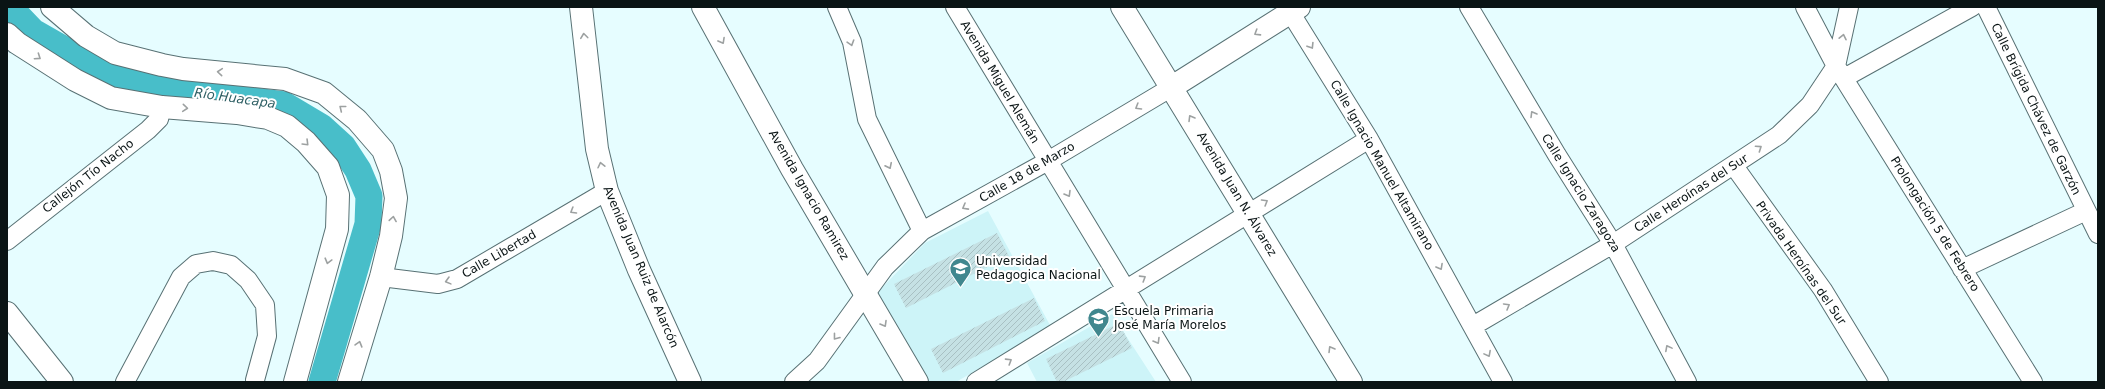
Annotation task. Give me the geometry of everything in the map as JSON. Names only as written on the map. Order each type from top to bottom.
[{"type":"main road","points":[[52,7],[86,36],[115,53],[169,66],[285,79],[324,94],[357,120],[383,150],[391,171],[396,198],[381,277],[349,382]]},
{"type":"main road","name":"Avenida Juan Ruiz de Alarcón","points":[[581,7],[597,149],[607,191],[639,270],[690,382]]},
{"type":"main road","name":"Avenida Ignacio Ramirez","points":[[703,7],[792,169],[867,294],[917,382]]},
{"type":"main road","name":"Avenida Juan N. Álvarez","points":[[1122,7],[1351,382]]},
{"type":"main road","name":"Calle 18 de Marzo","points":[[1172,87],[1292,9]]},
{"type":"main road","points":[[10,42],[75,80],[111,98],[162,107],[237,113],[268,118],[287,126],[306,142],[328,166],[338,195],[337,229],[295,382]]},
{"type":"main road","points":[[7,313],[62,382]]},
{"type":"street","points":[[837,7],[852,42],[867,119],[922,231]]},
{"type":"street","name":"Avenida Miguel Alemán","points":[[955,7],[1182,382]]},
{"type":"street","name":"Calle Ignacio Zaragoza","points":[[1469,7],[1557,155],[1613,244],[1687,382]]},
{"type":"street","name":"Prolongación 5 de Febrero","points":[[1805,7],[1840,72],[2033,382]]},
{"type":"street","name":"Calle Heroínas del Sur","points":[[1473,326],[1613,244],[1734,166],[1778,135],[1810,105],[1840,72],[1849,7]]},
{"type":"street","points":[[1840,72],[1972,7]]},
{"type":"street","name":"Calle Brígida Chávez de Garzón","points":[[1986,7],[2098,234]]},
{"type":"street","name":"Calle Ignacio Manuel Altamirano","points":[[1292,9],[1369,139],[1503,382]]},
{"type":"street","name":"Calle 18 de Marzo","points":[[794,382],[817,361],[867,294],[885,267],[922,231],[1048,161],[1172,87]]},
{"type":"street","name":"Callejón Tío Nacho","points":[[7,241],[148,130],[159,119],[162,107]]},
{"type":"street","points":[[976,382],[1248,212],[1369,139]]},
{"type":"street","name":"Privada Heroínas del Sur","points":[[1734,166],[1823,290],[1879,382]]},
{"type":"street","name":"Calle Libertad","points":[[381,277],[438,284],[457,279],[607,191]]},
{"type":"street","points":[[1962,269],[2086,211]]},
{"type":"street","points":[[125,382],[181,277],[196,264],[213,261],[230,265],[248,280],[265,305],[267,336],[255,380]]},
{"type":"shaded area","points":[[988,211],[1051,327],[956,382],[926,382],[877,293],[925,243]]},
{"type":"shaded area","name":"Escuela Primaria José María Morelos","points":[[1112,314],[1156,382],[1037,382],[1027,363]]},
{"type":"building","points":[[997,233],[1009,256],[906,308],[894,284]]},
{"type":"building","points":[[1034,298],[1045,321],[943,373],[931,349]]},
{"type":"building","points":[[1119,323],[1132,348],[1063,382],[1057,382],[1046,359]]},
{"type":"waterway","name":"Río Huacapa","points":[[9,7],[33,32],[112,77],[145,86],[284,105],[321,127],[343,147],[358,170],[369,196],[368,224],[322,382]]},
{"type":"place","name":"Universidad Pedagogica Nacional","points":[[961,288]]},
{"type":"place","name":"Escuela Primaria José María Morelos","points":[[1098,338]]}]
